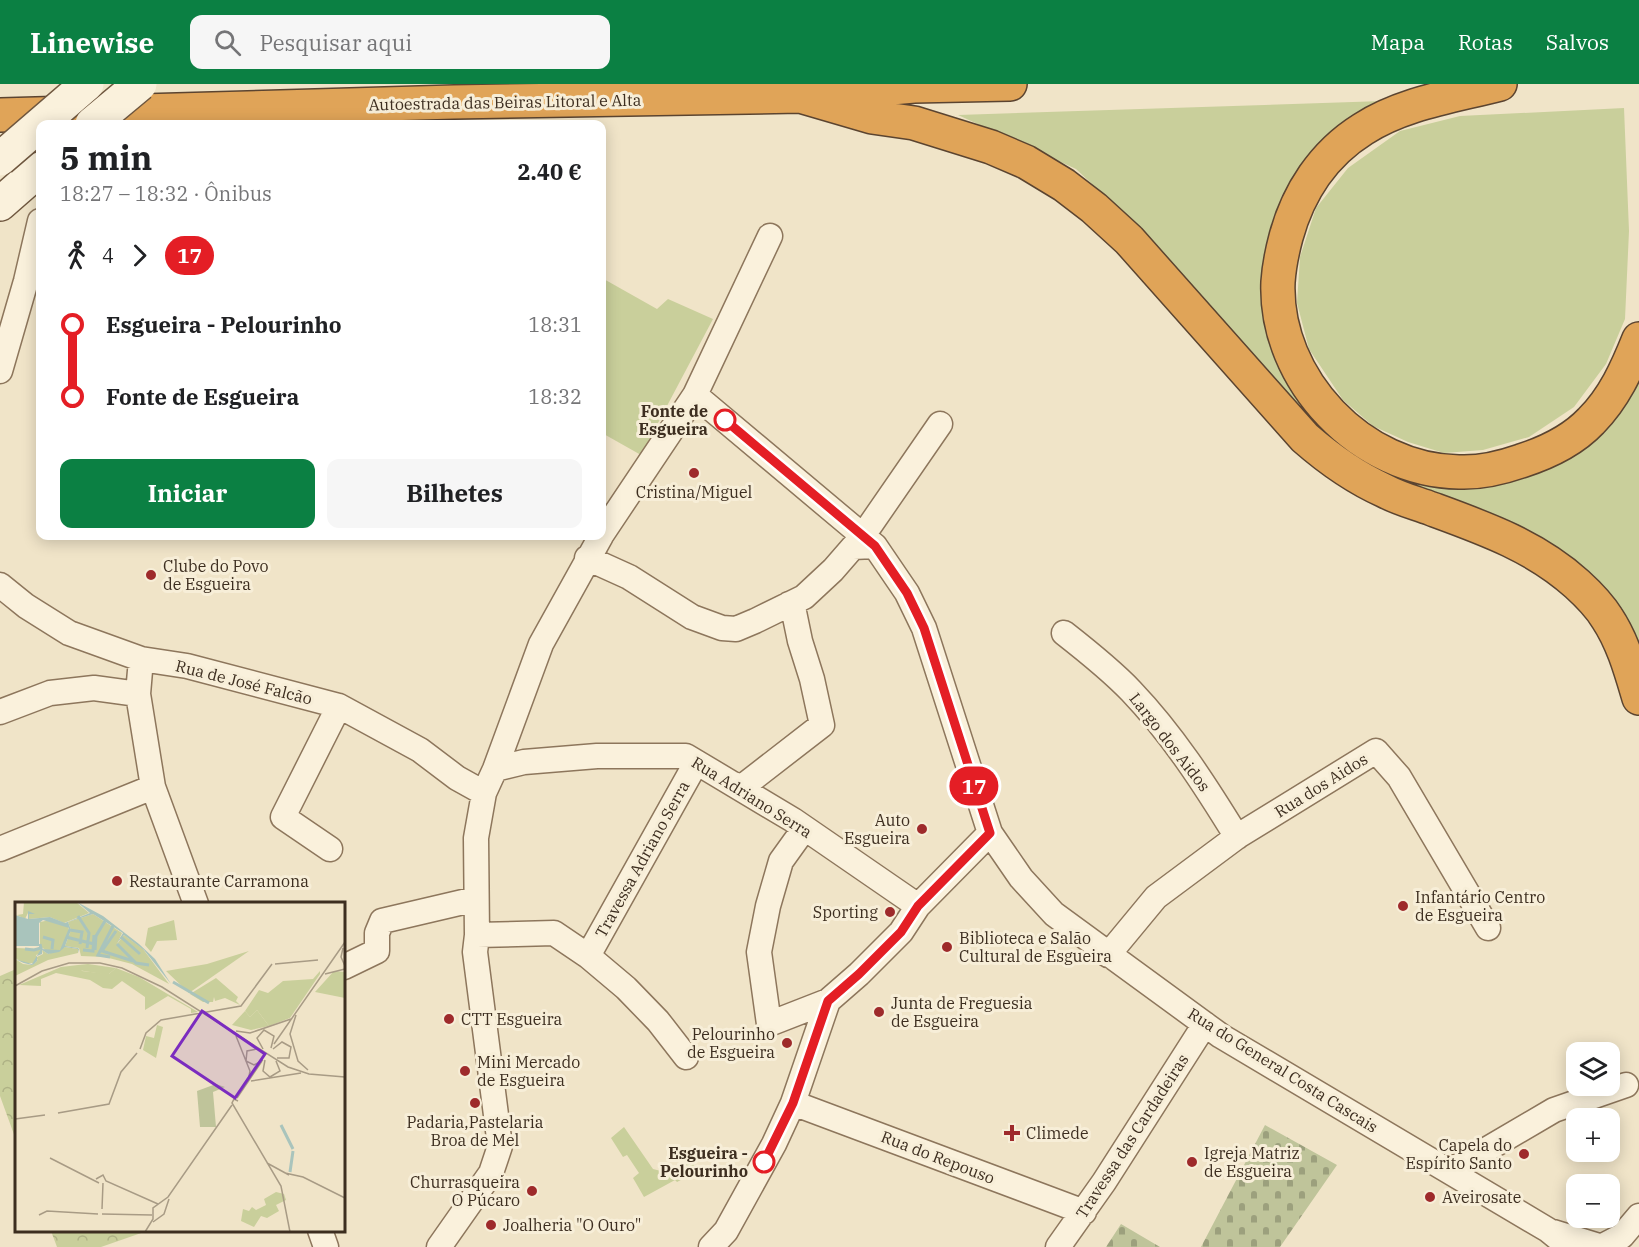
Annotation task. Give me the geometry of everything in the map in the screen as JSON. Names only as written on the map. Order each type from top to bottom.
[{"type":"highway","name":"Autoestrada das Beiras Litoral e Alta","points":[[0,115],[466,102],[800,96],[915,86],[1010,84]]},
{"type":"highway","points":[[1500,84],[1389,115],[1341,145],[1306,187],[1293,213],[1285,241],[1278,283],[1282,321],[1298,366],[1323,406],[1342,426],[1376,450],[1403,463],[1430,470],[1485,471],[1533,458],[1563,442],[1590,422],[1613,393],[1626,371],[1639,339]]},
{"type":"highway","points":[[800,96],[872,117],[932,128],[991,147],[1026,162],[1078,195],[1110,222],[1158,271],[1305,438],[1320,451],[1385,492],[1518,543],[1549,560],[1569,576],[1591,597],[1607,617],[1625,654],[1639,698]]},
{"type":"main road","points":[[43,120],[87,84]]},
{"type":"main road","points":[[97,120],[140,84]]},
{"type":"main road","points":[[5,151],[36,126]]},
{"type":"main road","points":[[0,204],[36,172]]},
{"type":"street","points":[[606,528],[695,395],[770,236]]},
{"type":"street","points":[[0,371],[36,239]]},
{"type":"street","name":"Rua do General Costa Cascais","points":[[695,395],[868,541],[907,593],[924,628],[990,833],[1021,878],[1054,914],[1221,1036],[1548,1230],[1569,1247]]},
{"type":"street","points":[[587,558],[629,577],[692,617],[722,628],[736,629],[804,597],[833,570],[853,547],[868,541],[940,424]]},
{"type":"street","points":[[439,1247],[491,1173],[500,1146],[475,952],[477,936],[476,838],[484,793],[495,770],[541,644],[598,540]]},
{"type":"street","name":"Rua de José Falcão","points":[[0,585],[26,606],[69,633],[141,659],[187,666],[339,706],[420,750],[484,793]]},
{"type":"street","points":[[733,784],[742,787],[822,725],[794,612],[789,604]]},
{"type":"street","name":"Largo dos Aidos","points":[[1064,633],[1130,690],[1164,729],[1202,780],[1237,837]]},
{"type":"street","points":[[141,659],[138,694],[153,787],[196,902]]},
{"type":"street","points":[[0,712],[50,693],[94,688],[138,694]]},
{"type":"street","points":[[330,849],[283,816],[339,706]]},
{"type":"street","name":"Rua dos Aidos","points":[[1108,955],[1156,897],[1237,837],[1376,751],[1399,777],[1488,928]]},
{"type":"street","name":"Rua Adriano Serra","points":[[495,770],[524,762],[597,756],[686,756],[804,829],[918,906]]},
{"type":"street","name":"Travessa Adriano Serra","points":[[588,956],[696,763]]},
{"type":"street","points":[[0,849],[153,787]]},
{"type":"street","points":[[804,829],[781,861],[765,917],[759,952],[769,1024],[828,1001],[901,932],[918,906],[990,833]]},
{"type":"street","points":[[345,967],[377,951],[376,933],[382,921],[476,899]]},
{"type":"street","points":[[477,936],[554,933],[588,956],[626,988],[658,1021],[686,1058]]},
{"type":"street","points":[[711,1247],[726,1231],[774,1144],[793,1103],[828,1001]]},
{"type":"street","name":"Travessa das Cardadeiras","points":[[1058,1247],[1084,1212],[1205,1024]]},
{"type":"street","points":[[1450,1171],[1554,1110],[1626,1085]]},
{"type":"street","name":"Rua do Repouso","points":[[793,1103],[1084,1212]]},
{"type":"street","name":"Rua do General Costa Cascais","points":[[1548,1230],[1601,1247],[1622,1236],[1639,1216]]},
{"type":"street","points":[[321,1232],[326,1247]]},
{"type":"green space","points":[[1383,101],[1326,141],[1282,195],[1264,261],[1317,419],[1480,486],[1544,471],[1603,432],[1639,375],[1639,645],[1630,623],[1589,574],[1382,474],[1332,441],[1278,385],[1151,239],[1076,169],[958,115]]},
{"type":"green space","points":[[1624,108],[1629,231],[1625,319],[1606,364],[1574,407],[1529,437],[1483,450],[1444,453],[1408,442],[1373,426],[1343,400],[1309,349],[1297,303],[1300,257],[1316,208],[1348,168],[1400,131],[1460,116]]},
{"type":"green space","points":[[606,280],[657,309],[668,299],[713,319],[641,455],[606,435]]},
{"type":"green space","points":[[15,969],[15,1137],[0,1096],[0,976]]},
{"type":"green space","points":[[1265,1125],[1337,1165],[1280,1247],[1201,1247]]},
{"type":"green space","points":[[624,1127],[653,1169],[665,1172],[666,1168],[682,1171],[688,1150],[698,1171],[677,1182],[675,1180],[644,1197],[633,1178],[639,1173],[627,1155],[623,1157],[611,1138]]},
{"type":"green space","points":[[1121,1224],[1160,1247],[1106,1247]]},
{"type":"green space","points":[[52,1232],[144,1232],[101,1247],[57,1247]]},
{"type":"bus line","name":"17","points":[[725,420],[875,546],[907,593],[924,628],[990,833],[918,906],[901,932],[828,1001],[793,1103],[764,1162]]},
{"type":"place","name":"Fonte de Esgueira","points":[[725,420]]},
{"type":"place","name":"Cristina/Miguel","points":[[694,473]]},
{"type":"place","name":"Clube do Povo de Esgueira","points":[[151,575]]},
{"type":"place","name":"Auto Esgueira","points":[[922,829]]},
{"type":"place","name":"Restaurante Carramona","points":[[117,881]]},
{"type":"place","name":"Infantário Centro de Esgueira","points":[[1403,906]]},
{"type":"place","name":"Sporting","points":[[890,912]]},
{"type":"place","name":"Biblioteca e Salão Cultural de Esgueira","points":[[947,947]]},
{"type":"place","name":"Junta de Freguesia de Esgueira","points":[[879,1012]]},
{"type":"place","name":"CTT Esgueira","points":[[449,1019]]},
{"type":"place","name":"Pelourinho de Esgueira","points":[[787,1043]]},
{"type":"place","name":"Mini Mercado de Esgueira","points":[[465,1071]]},
{"type":"place","name":"Padaria,Pastelaria Broa de Mel","points":[[475,1103]]},
{"type":"place","name":"Climede","points":[[1012,1133]]},
{"type":"place","name":"Capela do Espírito Santo","points":[[1524,1154]]},
{"type":"place","name":"Esgueira - Pelourinho","points":[[764,1162]]},
{"type":"place","name":"Igreja Matriz de Esgueira","points":[[1192,1162]]},
{"type":"place","name":"Churrasqueira O Púcaro","points":[[532,1191]]},
{"type":"place","name":"Aveirosate","points":[[1430,1197]]},
{"type":"place","name":"Joalheria \"O Ouro\"","points":[[491,1225]]}]
